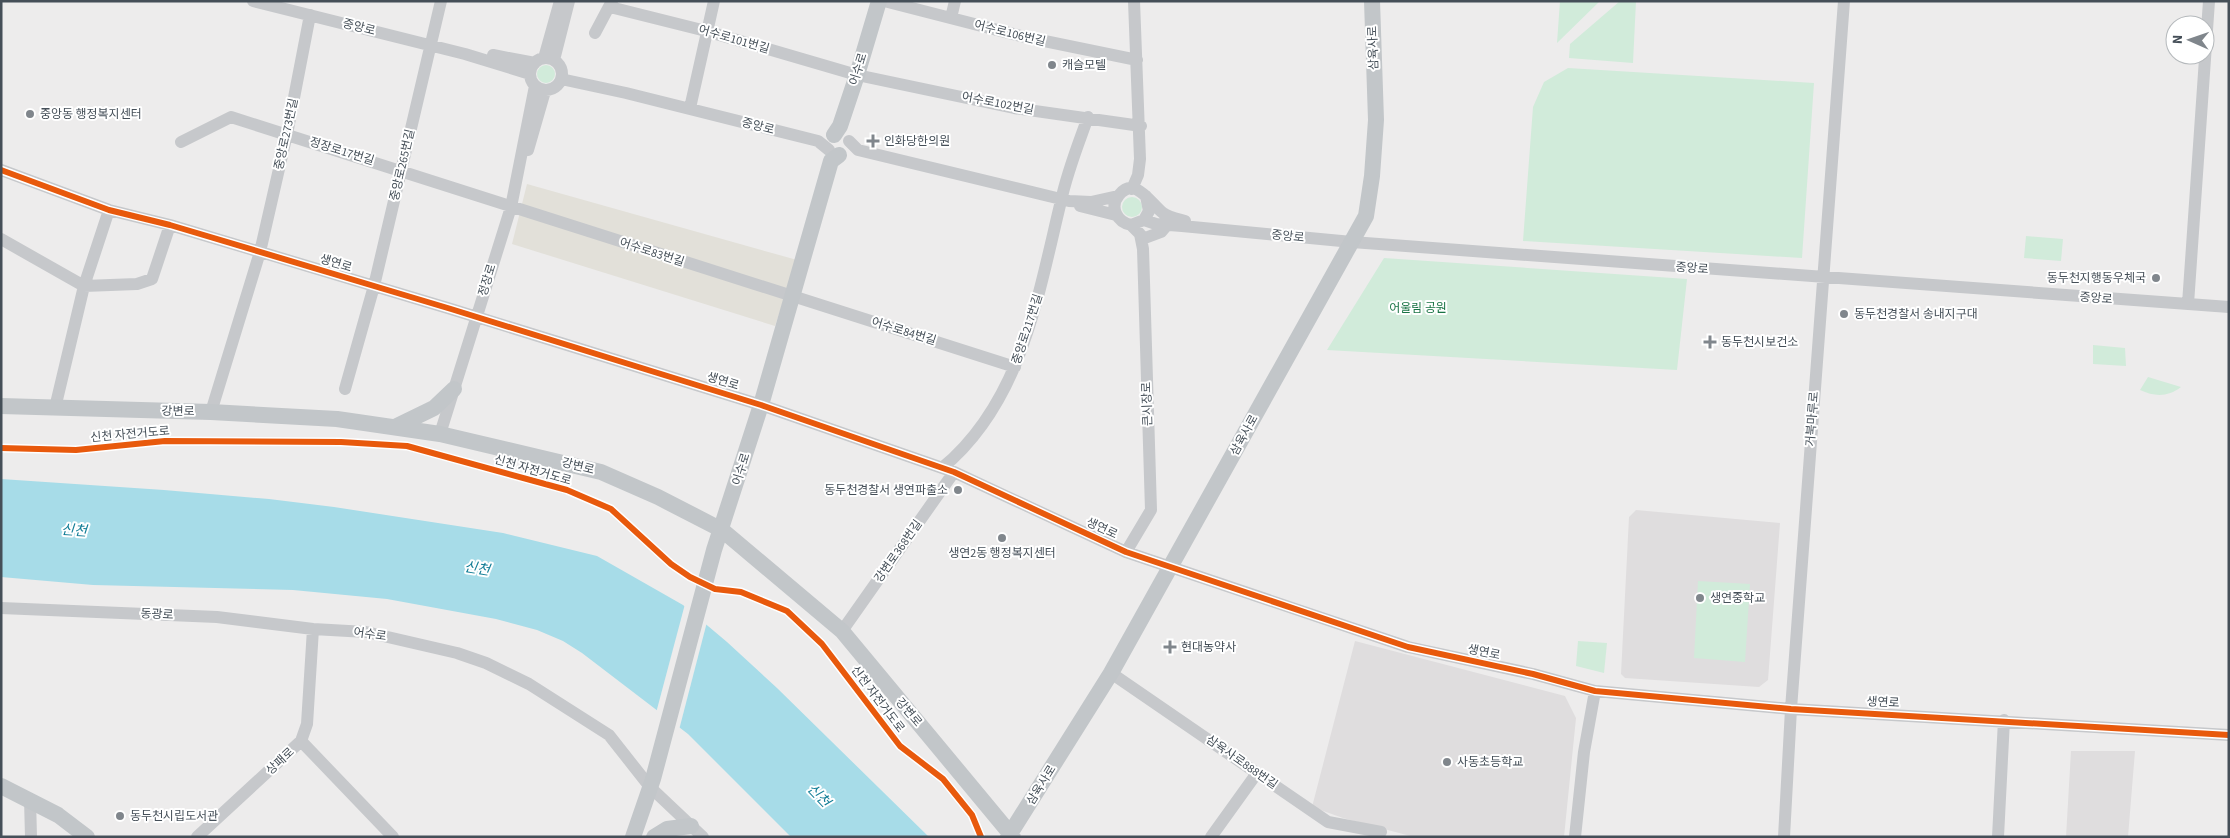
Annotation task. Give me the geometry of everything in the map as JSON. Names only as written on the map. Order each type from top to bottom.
[{"type":"main road","name":"어수로","points":[[633,837],[650,786],[714,550],[761,405],[839,145],[879,1]]},
{"type":"main road","name":"삼육사로","points":[[1010,836],[1111,673],[1366,216],[1372,176],[1376,120],[1372,1]]},
{"type":"main road","points":[[397,426],[434,408],[454,389]]},
{"type":"main road","name":"강변로","points":[[1,406],[211,412],[337,419],[397,426],[440,434],[601,472],[658,497],[722,530],[842,631],[1010,836]]},
{"type":"main road","points":[[1,786],[58,814],[87,837]]},
{"type":"main road","points":[[654,837],[667,829],[697,831]]},
{"type":"street","name":"중앙로","points":[[253,1],[465,54],[547,67],[626,93],[1065,200]]},
{"type":"street","name":"중앙로265번길","points":[[345,389],[374,286],[441,1]]},
{"type":"street","points":[[560,1],[547,67],[555,88],[540,88],[547,67],[569,1]]},
{"type":"street","points":[[690,108],[714,1]]},
{"type":"street","name":"어수로106번길","points":[[884,1],[1025,37],[1137,60]]},
{"type":"street","points":[[951,18],[955,1]]},
{"type":"street","points":[[1134,1],[1140,126],[1138,175],[1140,192],[1150,211],[1144,220]]},
{"type":"street","name":"거북마루로","points":[[1784,837],[1791,709],[1844,1]]},
{"type":"street","points":[[2188,304],[2209,1]]},
{"type":"street","points":[[595,33],[611,4]]},
{"type":"street","name":"어수로101번길","points":[[611,4],[857,75]]},
{"type":"street","name":"중앙로273번길","points":[[211,412],[260,252],[310,15]]},
{"type":"street","name":"어수로102번길","points":[[857,75],[1014,108],[1088,117],[1140,126]]},
{"type":"street","name":"정장로","points":[[440,434],[486,281],[511,207],[523,155],[523,139],[540,88]]},
{"type":"street","name":"정장로17번길","points":[[181,142],[231,117],[511,207]]},
{"type":"street","points":[[1065,200],[1088,117]]},
{"type":"street","name":"생연로","points":[[1,170],[109,210],[170,225],[374,286],[761,405],[948,470],[1126,552],[1408,647],[1533,674],[1595,691],[1791,709],[2004,720],[2229,735]]},
{"type":"street","points":[[1167,225],[1161,232],[1144,243],[1140,234],[1131,225],[1122,222],[1116,215],[1114,205],[1118,196],[1122,192],[1140,192],[1163,214],[1196,226]]},
{"type":"street","points":[[1065,200],[1091,202],[1118,196]]},
{"type":"street","points":[[1065,200],[1074,205],[1116,215]]},
{"type":"street","name":"중앙로217번길","points":[[948,470],[988,414],[1015,366],[1031,325],[1065,200]]},
{"type":"street","name":"어수로83번길","points":[[511,207],[793,296]]},
{"type":"street","points":[[55,408],[84,286],[109,210]]},
{"type":"street","points":[[1131,225],[1144,220],[1167,225],[1196,226]]},
{"type":"street","name":"큰시장로","points":[[1126,552],[1150,510],[1144,220]]},
{"type":"street","points":[[1,239],[84,286],[138,284],[152,279],[170,225]]},
{"type":"street","name":"중앙로","points":[[1196,226],[1352,242],[2229,307]]},
{"type":"street","name":"어수로84번길","points":[[793,296],[1015,366]]},
{"type":"street","name":"강변로368번길","points":[[842,631],[948,470]]},
{"type":"street","name":"동광로","points":[[1,608],[217,617],[313,628]]},
{"type":"street","name":"상패로","points":[[197,837],[287,756],[301,741],[307,724],[313,628]]},
{"type":"street","name":"어수로","points":[[313,628],[366,632],[419,644],[486,663],[529,684],[609,735],[650,786]]},
{"type":"street","name":"삼육사로888번길","points":[[1111,673],[1328,822],[1381,832]]},
{"type":"street","points":[[1575,837],[1584,752],[1595,691]]},
{"type":"street","points":[[1998,837],[2004,720]]},
{"type":"street","points":[[301,741],[393,837]]},
{"type":"street","points":[[1211,837],[1258,773]]},
{"type":"street","points":[[650,786],[697,831]]},
{"type":"street","points":[[30,799],[32,837]]},
{"type":"shaded area","points":[[527,184],[797,260],[775,326],[512,244]]},
{"type":"shaded area","name":"생연중학교","points":[[1636,510],[1780,523],[1768,680],[1759,687],[1625,678],[1621,674],[1629,517]]},
{"type":"shaded area","name":"사동초등학교","points":[[1355,641],[1565,696],[1576,718],[1564,837],[1414,837],[1343,818],[1312,807]]},
{"type":"shaded area","points":[[2071,751],[2135,751],[2128,837],[2066,837]]},
{"type":"green space","points":[[1560,1],[1600,1],[1557,43]]},
{"type":"green space","points":[[1620,1],[1636,1],[1633,63],[1569,58],[1570,44]]},
{"type":"green space","points":[[546,65],[552,68],[555,74],[552,80],[546,83],[540,80],[537,74],[540,68]]},
{"type":"green space","points":[[1568,68],[1814,83],[1802,258],[1523,241],[1533,107],[1544,82]]},
{"type":"green space","points":[[1132,197],[1139,200],[1142,207],[1139,214],[1132,217],[1125,214],[1122,207],[1125,200]]},
{"type":"green space","points":[[2026,236],[2063,239],[2061,261],[2024,258]]},
{"type":"green space","name":"어울림 공원","points":[[1384,258],[1687,279],[1677,370],[1327,350]]},
{"type":"green space","points":[[2093,345],[2125,348],[2126,366],[2093,364]]},
{"type":"green space","points":[[2148,377],[2181,387],[2171,393],[2161,395],[2140,390]]},
{"type":"green space","points":[[1698,581],[1750,584],[1745,662],[1694,658]]},
{"type":"green space","points":[[1578,641],[1607,643],[1604,673],[1576,666]]},
{"type":"water","name":"신천","points":[[1,479],[164,490],[334,507],[503,533],[597,556],[683,605],[727,642],[777,688],[929,837],[791,837],[688,734],[582,653],[563,641],[537,630],[496,619],[387,599],[293,590],[93,585],[1,577]]},
{"type":"pier","points":[[685,604],[707,622],[679,730],[656,713]]},
{"type":"cycle path","points":[[1,170],[109,210],[170,225],[451,309],[761,405],[954,472],[1126,552],[1408,647],[1533,674],[1595,691],[1791,709],[2229,735]]},
{"type":"cycle path","name":"신천 자전거도로","points":[[1,448],[76,450],[165,441],[341,442],[407,446],[567,490],[611,509],[671,564],[690,577],[715,589],[741,592],[787,611],[822,644],[900,746],[943,779],[972,815],[981,837]]},
{"type":"place","name":"캐슬모텔","points":[[1052,65]]},
{"type":"place","name":"중앙동 행정복지센터","points":[[30,114]]},
{"type":"place","name":"인화당한의원","points":[[873,141]]},
{"type":"place","name":"동두천지행동우체국","points":[[2156,278]]},
{"type":"place","name":"동두천경찰서 송내지구대","points":[[1844,314]]},
{"type":"place","name":"동두천시보건소","points":[[1710,342]]},
{"type":"place","name":"동두천경찰서 생연파출소","points":[[958,490]]},
{"type":"place","name":"생연2동 행정복지센터","points":[[1002,538]]},
{"type":"place","name":"생연중학교","points":[[1700,598]]},
{"type":"place","name":"현대농약사","points":[[1170,647]]},
{"type":"place","name":"사동초등학교","points":[[1447,762]]},
{"type":"place","name":"동두천시립도서관","points":[[120,816]]}]
